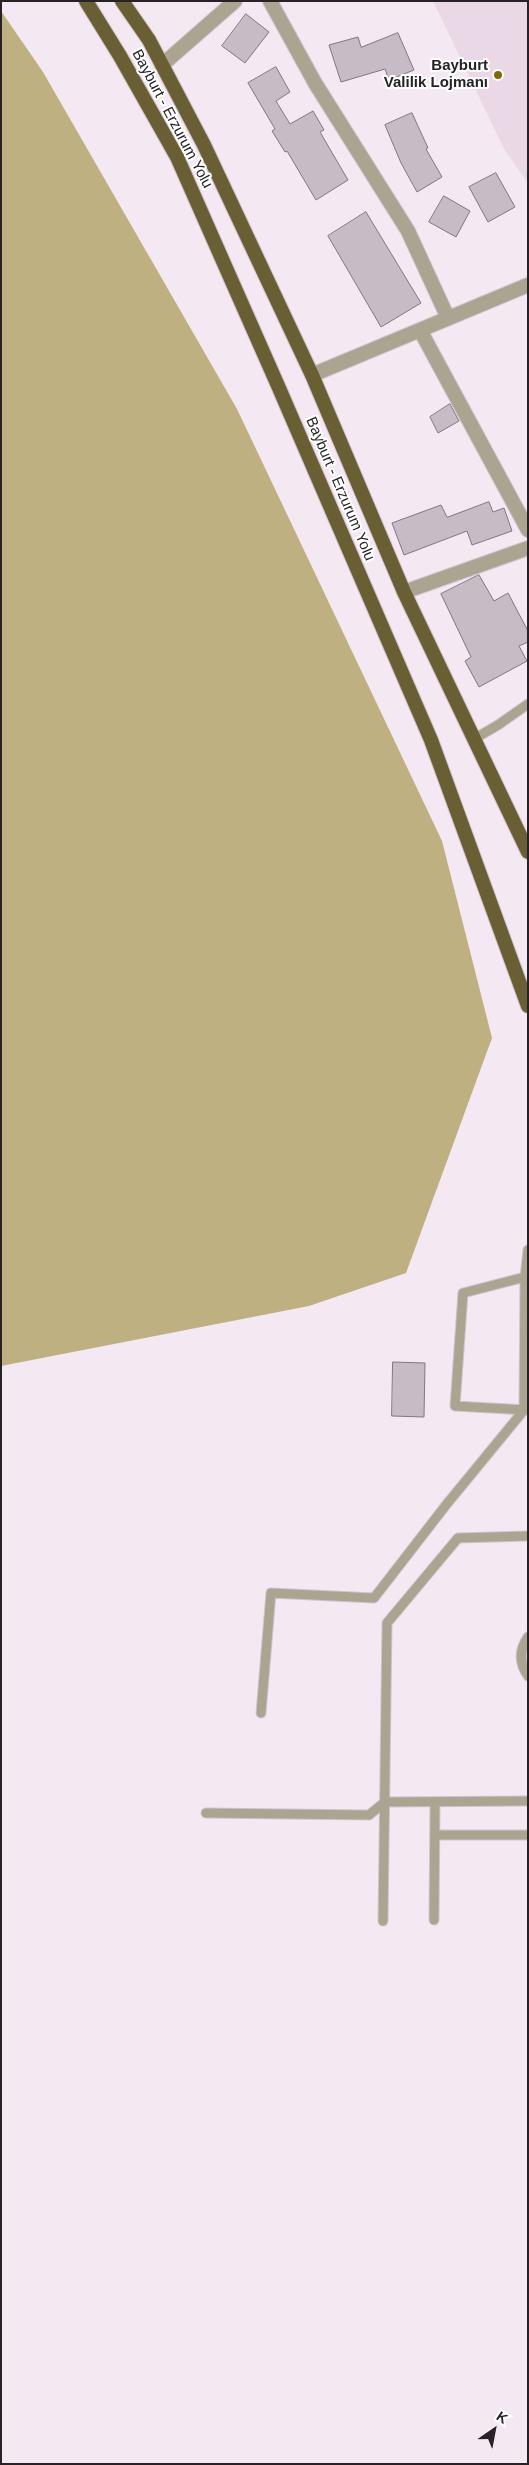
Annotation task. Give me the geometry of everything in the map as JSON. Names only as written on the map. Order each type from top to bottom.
[{"type":"highway","name":"Bayburt - Erzurum Yolu","points":[[86,1],[120,56],[177,157],[275,379],[431,740],[528,1006]]},
{"type":"highway","name":"Bayburt - Erzurum Yolu","points":[[122,1],[149,40],[204,145],[312,375],[404,592],[528,852]]},
{"type":"street","points":[[162,65],[235,1]]},
{"type":"street","points":[[270,1],[314,83],[408,231],[448,318]]},
{"type":"street","points":[[312,375],[528,285]]},
{"type":"street","points":[[420,330],[528,530]]},
{"type":"street","points":[[404,592],[528,548]]},
{"type":"lane","points":[[474,738],[498,725],[528,704]]},
{"type":"lane","points":[[260,1713],[271,1593],[374,1598],[446,1504],[526,1410],[525,1278],[528,1250]]},
{"type":"lane","points":[[525,1278],[463,1293],[455,1406],[526,1410]]},
{"type":"lane","points":[[383,1921],[387,1623],[458,1538],[528,1536]]},
{"type":"lane","points":[[528,1637],[523,1644],[520,1657],[528,1676]]},
{"type":"lane","points":[[206,1813],[369,1815],[385,1802],[528,1801]]},
{"type":"lane","points":[[434,1920],[435,1802]]},
{"type":"lane","points":[[435,1835],[528,1835]]},
{"type":"shaded area","name":"Bayburt Valilik Lojmanı","points":[[433,1],[528,1],[528,183],[504,149]]},
{"type":"shaded area","points":[[1,11],[43,72],[237,409],[442,841],[492,1038],[406,1273],[309,1306],[1,1366]]},
{"type":"building","points":[[246,14],[269,32],[245,63],[222,46]]},
{"type":"building","points":[[398,33],[414,70],[389,80],[385,69],[341,82],[329,45],[358,37],[361,47]]},
{"type":"building","points":[[276,67],[290,92],[276,101],[290,124],[313,111],[324,130],[320,132],[348,180],[316,200],[287,151],[285,152],[272,131],[275,129],[248,83]]},
{"type":"building","points":[[412,113],[428,148],[426,149],[442,177],[417,192],[401,163],[385,125]]},
{"type":"building","points":[[496,173],[515,207],[488,222],[469,187]]},
{"type":"building","points":[[444,196],[470,211],[456,237],[429,222]]},
{"type":"building","points":[[366,212],[421,303],[381,327],[328,236]]},
{"type":"building","points":[[450,404],[459,421],[438,433],[430,417]]},
{"type":"building","points":[[489,502],[493,512],[504,508],[512,531],[472,545],[467,531],[404,555],[392,523],[441,505],[447,517]]},
{"type":"building","points":[[479,575],[494,601],[508,593],[528,631],[528,642],[519,646],[527,661],[479,687],[465,661],[471,657],[441,594]]},
{"type":"building","points":[[393,1362],[425,1363],[424,1417],[392,1416]]},
{"type":"place","name":"Bayburt Valilik Lojmanı","points":[[498,75]]}]
